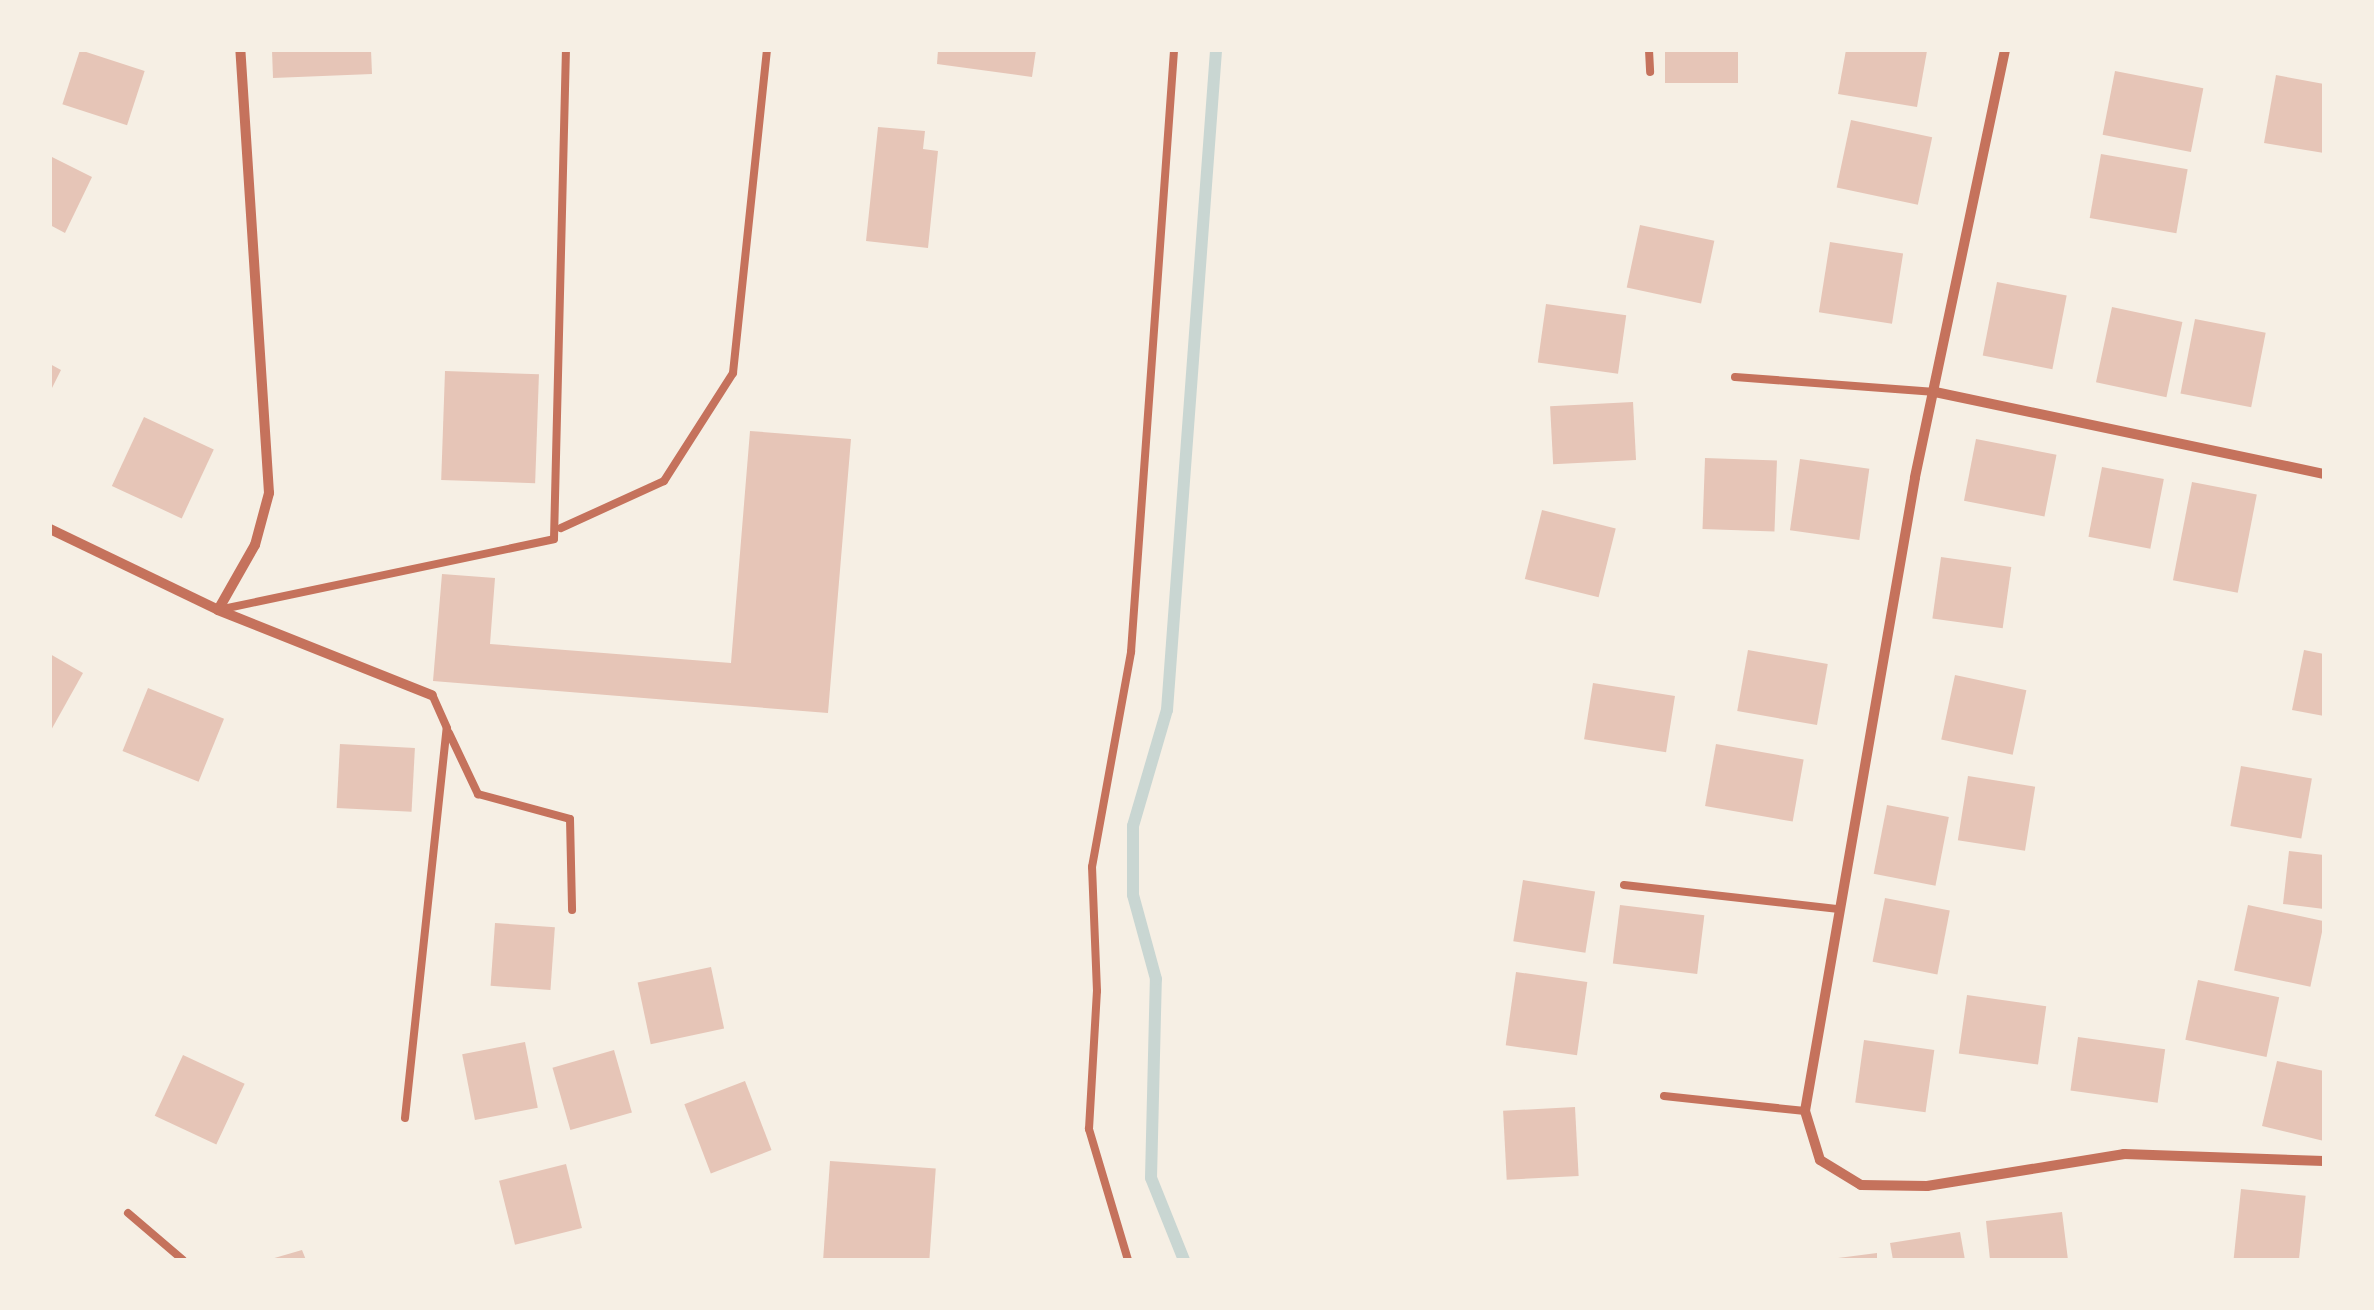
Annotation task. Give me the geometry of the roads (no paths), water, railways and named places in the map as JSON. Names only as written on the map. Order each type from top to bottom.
[{"type":"street","points":[[218,610],[255,544],[268,493],[240,50]]},
{"type":"street","points":[[2005,50],[1935,392],[1837,909],[1806,1112],[1820,1160],[1861,1186],[1927,1186],[2124,1154],[2324,1161]]},
{"type":"street","points":[[1935,392],[2324,474]]},
{"type":"street","points":[[50,529],[218,610],[432,695]]},
{"type":"lane","points":[[560,528],[566,50]]},
{"type":"lane","points":[[218,610],[544,544],[560,528],[664,481],[732,373],[766,50]]},
{"type":"lane","points":[[1128,1260],[1089,1128],[1098,990],[1092,867],[1131,652],[1174,50]]},
{"type":"lane","points":[[1649,50],[1650,72]]},
{"type":"lane","points":[[1736,377],[1935,392]]},
{"type":"lane","points":[[432,695],[478,794],[570,819],[572,910]]},
{"type":"lane","points":[[405,1118],[447,728]]},
{"type":"lane","points":[[1624,885],[1837,909]]},
{"type":"lane","points":[[1664,1096],[1806,1112]]},
{"type":"lane","points":[[128,1213],[183,1260]]},
{"type":"waterway","points":[[1184,1260],[1151,1178],[1156,979],[1133,895],[1133,826],[1167,710],[1216,50]]}]
